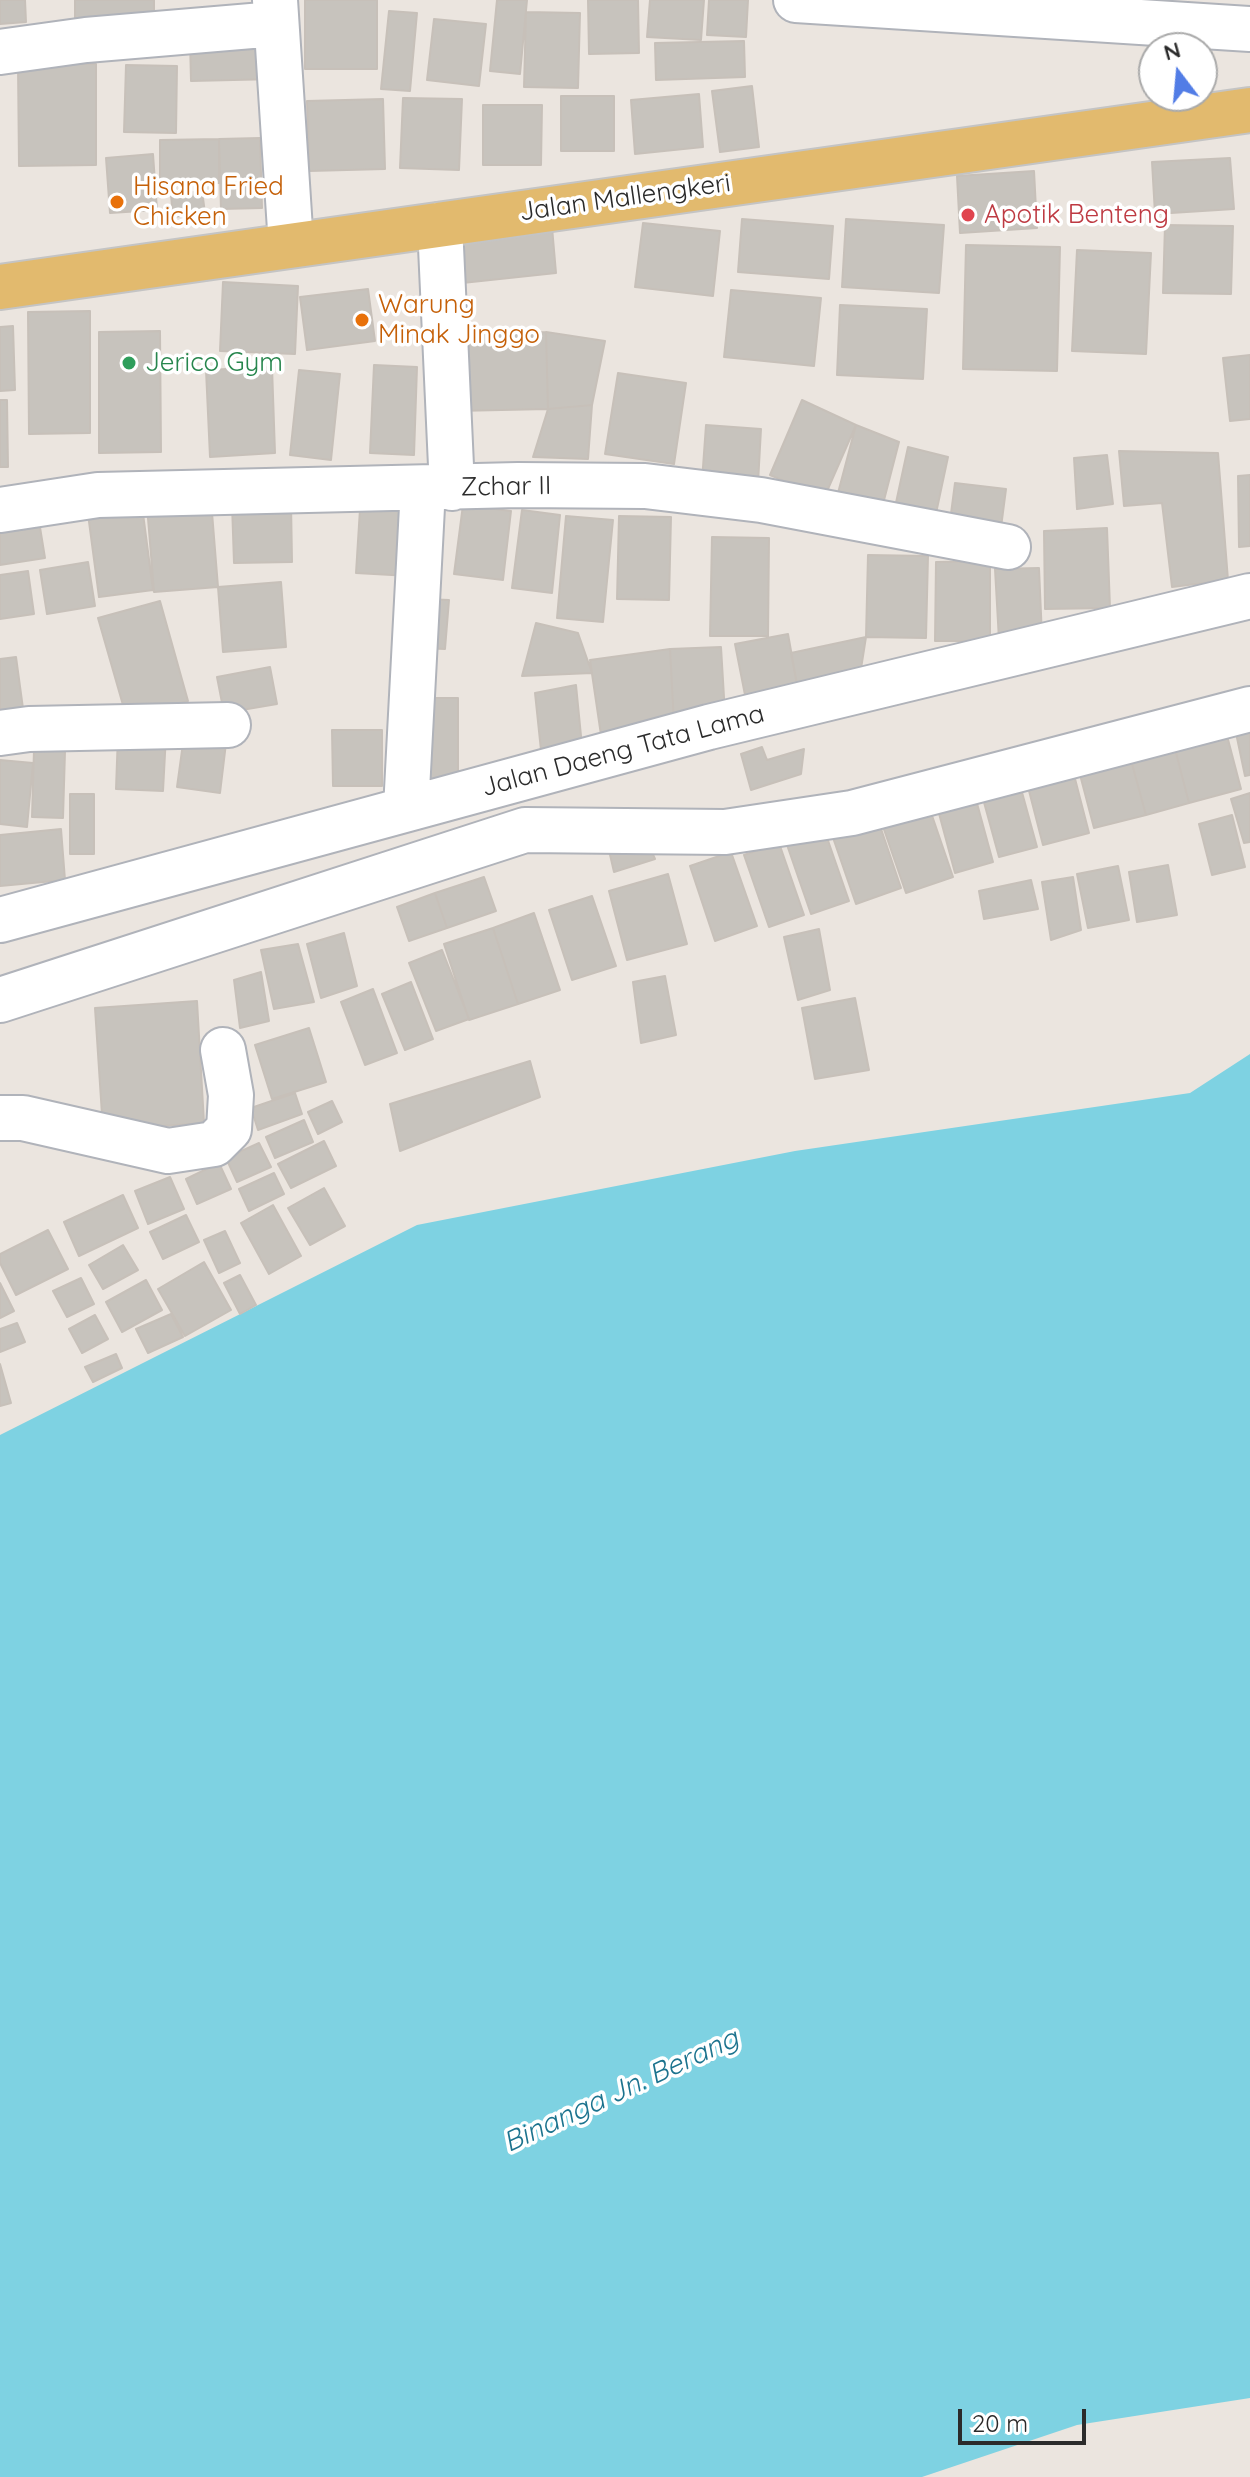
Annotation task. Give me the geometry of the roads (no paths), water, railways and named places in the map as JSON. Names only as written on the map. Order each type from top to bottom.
[{"type":"main road","name":"Jalan Mallengkeri","points":[[0,287],[1250,110]]},
{"type":"street","points":[[796,0],[1250,29]]},
{"type":"street","points":[[0,52],[275,12],[291,245]]},
{"type":"street","points":[[406,809],[437,488],[440,225]]},
{"type":"street","name":"Zchar II","points":[[0,510],[98,495],[645,486],[761,500],[1008,547]]},
{"type":"street","name":"Jalan Daeng Tata Lama","points":[[0,920],[709,727],[1250,596]]},
{"type":"street","points":[[0,1000],[525,830],[725,832],[852,813],[1250,709]]},
{"type":"street","points":[[0,733],[29,729],[228,725]]},
{"type":"street","points":[[0,1118],[23,1118],[168,1151],[214,1144],[229,1129],[231,1095],[223,1050]]},
{"type":"water","name":"Binanga Jn. Berang","points":[[1250,1054],[1250,2398],[1077,2425],[922,2477],[0,2477],[0,1435],[417,1225],[795,1151],[1190,1093]]},
{"type":"place","name":"Hisana Fried Chicken","points":[[117,202]]},
{"type":"place","name":"Apotik Benteng","points":[[968,215]]},
{"type":"place","name":"Warung Minak Jinggo","points":[[362,320]]},
{"type":"place","name":"Jerico Gym","points":[[129,363]]}]
